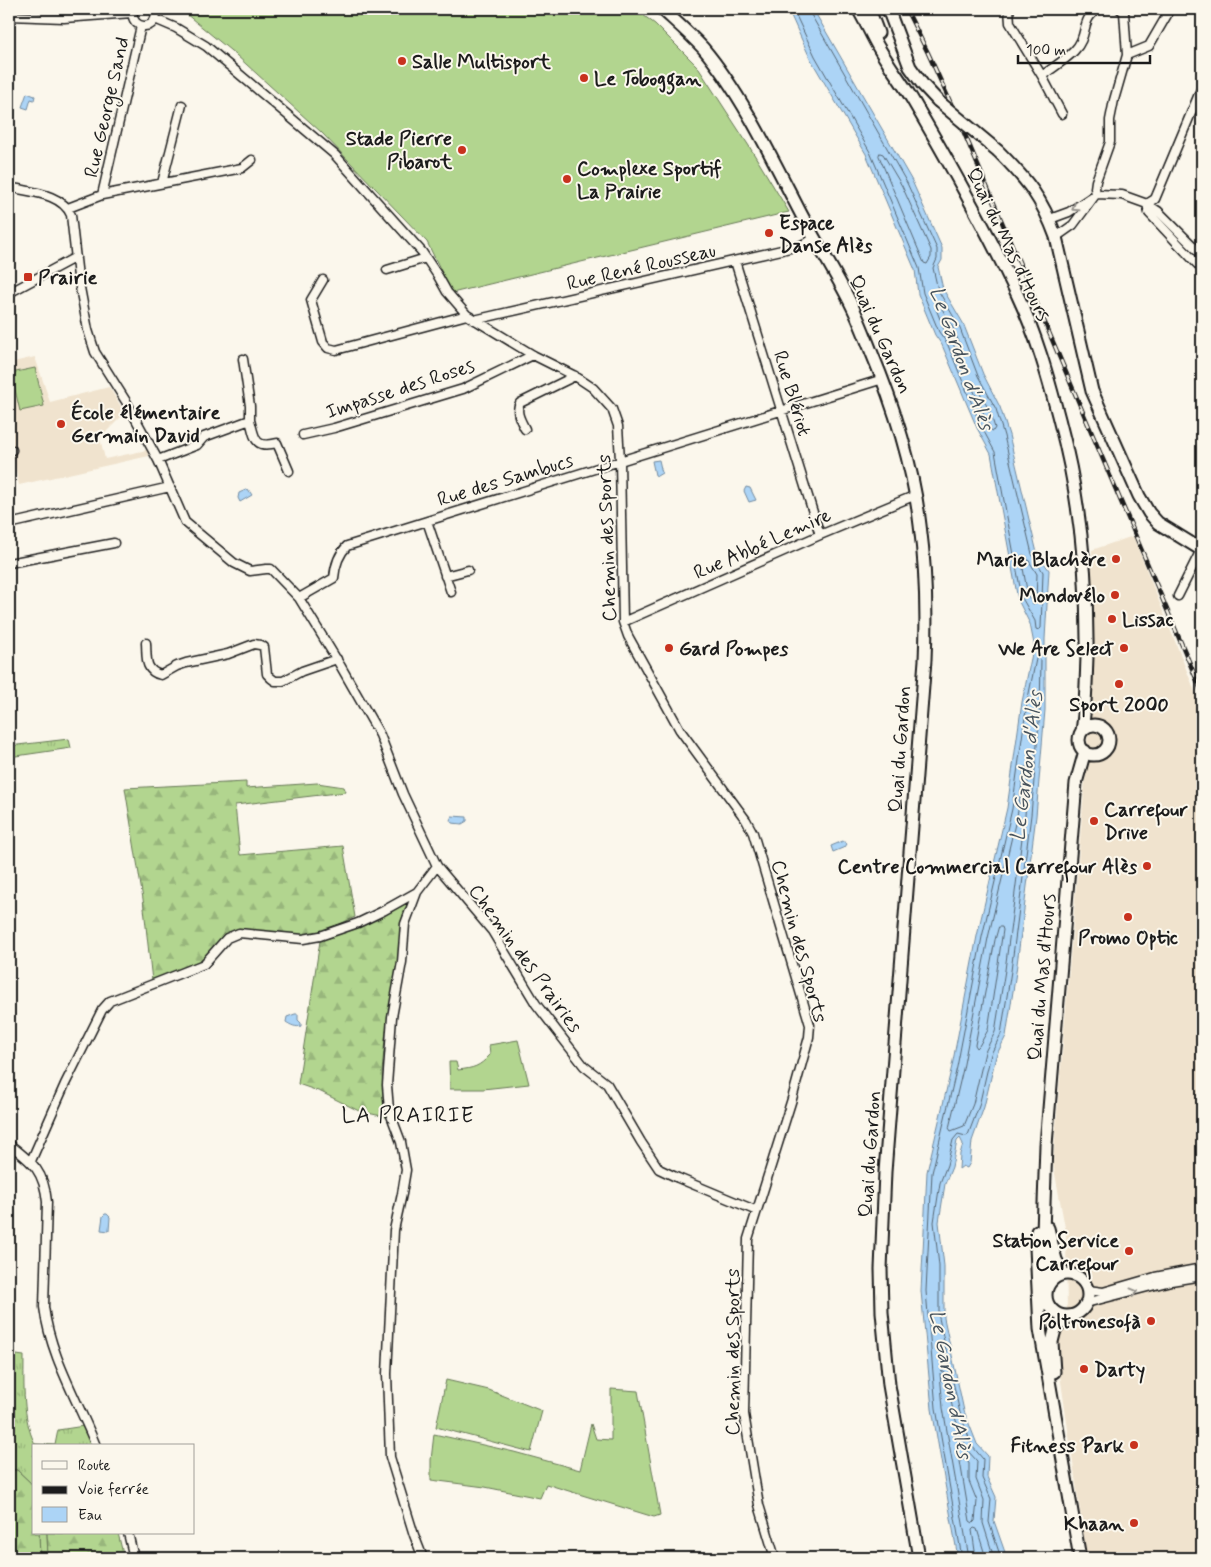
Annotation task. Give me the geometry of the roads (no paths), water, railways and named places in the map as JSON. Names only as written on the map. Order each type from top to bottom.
[{"type":"street","points":[[9,16],[64,18],[132,11],[133,20],[141,26],[150,25],[156,19],[156,9]]},
{"type":"street","name":"Quai du Gardon","points":[[662,9],[703,49],[722,73],[757,131],[852,306],[894,409],[916,495],[923,550],[926,660],[885,1172],[881,1269],[882,1312],[889,1385],[919,1558]]},
{"type":"street","name":"Quai du Mas d'Hours","points":[[858,9],[881,51],[898,75]]},
{"type":"street","name":"Quai du Mas d'Hours","points":[[869,9],[898,75],[991,242],[1018,296],[1044,366],[1064,435],[1080,522],[1087,629],[1086,707],[1082,731]]},
{"type":"street","points":[[888,9],[910,67],[923,86],[1022,174],[1041,201],[1050,219],[1056,237],[1092,391],[1139,496],[1149,513],[1158,523],[1202,550],[1178,596]]},
{"type":"street","points":[[1009,9],[1010,23],[1062,114]]},
{"type":"street","points":[[1042,76],[1074,51],[1083,39],[1087,19],[1091,13],[1099,9]]},
{"type":"street","points":[[1056,237],[1073,225],[1096,194],[1096,181],[1110,142],[1110,120],[1114,100],[1127,55],[1124,12],[1120,9]]},
{"type":"street","points":[[1127,55],[1149,46],[1167,15]]},
{"type":"street","name":"Chemin des Sports","points":[[156,19],[176,28],[206,46],[335,154],[426,258],[447,292],[467,315],[534,355],[575,376],[593,388],[612,408],[618,426],[620,460],[623,622],[628,636],[680,730],[746,820],[753,833],[810,1025],[809,1037],[792,1099],[748,1240],[744,1414],[759,1505],[775,1558]]},
{"type":"street","name":"Rue George Sand","points":[[102,195],[141,26]]},
{"type":"street","points":[[1147,204],[1155,199],[1202,87]]},
{"type":"street","points":[[162,183],[182,105]]},
{"type":"street","points":[[9,187],[48,196],[68,208],[102,195],[242,168],[252,160]]},
{"type":"street","points":[[1050,219],[1069,212],[1096,194],[1122,195],[1158,210],[1202,255]]},
{"type":"street","points":[[1147,204],[1149,213],[1202,268]]},
{"type":"street","name":"Chemin des Prairies","points":[[68,208],[71,215],[88,330],[96,352],[158,460],[185,522],[234,563],[250,571],[271,569],[299,598],[337,659],[380,735],[403,794],[438,866],[492,931],[536,1004],[584,1066],[607,1084],[659,1169],[757,1211]]},
{"type":"street","name":"Rue René Rousseau","points":[[474,320],[799,246],[814,239]]},
{"type":"street","points":[[9,293],[76,257]]},
{"type":"street","points":[[387,270],[426,258]]},
{"type":"street","name":"Rue Blériot","points":[[735,261],[820,535]]},
{"type":"street","points":[[323,280],[311,300],[323,342],[328,348],[336,350],[467,315]]},
{"type":"street","name":"Impasse des Roses","points":[[303,435],[334,428],[464,389],[534,355]]},
{"type":"street","points":[[243,359],[250,406],[250,420],[258,442],[261,445],[268,446],[277,443],[289,471]]},
{"type":"street","points":[[525,429],[518,412],[520,403],[575,376]]},
{"type":"street","name":"Rue des Sambucs","points":[[299,598],[334,578],[342,550],[347,546],[883,379]]},
{"type":"street","points":[[158,460],[197,445],[204,437],[250,420]]},
{"type":"street","points":[[9,524],[170,487]]},
{"type":"street","name":"Rue Abbé Lemire","points":[[623,622],[916,495]]},
{"type":"street","name":"Rue des Sambucs","points":[[428,520],[451,592]]},
{"type":"street","points":[[9,563],[114,543]]},
{"type":"street","points":[[445,576],[468,570]]},
{"type":"street","points":[[146,643],[149,669],[153,673],[161,675],[186,662],[228,654],[254,644],[264,647],[267,674],[276,681],[283,681],[302,671],[337,659]]},
{"type":"street","points":[[1086,707],[1098,726],[1106,731],[1109,739],[1106,748],[1099,754],[1089,754],[1082,748],[1079,739],[1082,731],[1090,726],[1098,726]]},
{"type":"street","name":"Quai du Mas d'Hours","points":[[1048,1286],[1043,1232],[1046,1145],[1076,783],[1085,751]]},
{"type":"street","points":[[423,1558],[390,1458],[387,1374],[394,1230],[406,1170],[401,1142],[389,1110],[386,1085],[392,1017],[402,962],[405,924],[416,892],[438,866]]},
{"type":"street","points":[[31,1161],[65,1084],[102,1010],[110,1001],[204,964],[227,938],[239,933],[303,939],[320,936],[358,923],[416,892]]},
{"type":"street","points":[[9,1144],[31,1161],[42,1178],[46,1189],[44,1307],[46,1323],[51,1343],[95,1444]]},
{"type":"street","name":"Quai du Mas d'Hours","points":[[1043,1207],[1056,1260],[1064,1274]]},
{"type":"street","name":"Quai du Mas d'Hours","points":[[1043,1207],[1039,1218],[1036,1248],[1040,1329],[1080,1558]]},
{"type":"street","points":[[1088,1290],[1103,1292],[1155,1277],[1202,1268]]},
{"type":"street","points":[[1064,1274],[1076,1276],[1085,1284],[1088,1290],[1086,1303],[1078,1312],[1067,1316],[1060,1315],[1054,1311],[1046,1300],[1048,1286],[1052,1280],[1064,1274]]},
{"type":"street","points":[[1086,1303],[1098,1302],[1171,1281],[1202,1276]]},
{"type":"street","name":"Quai du Mas d'Hours","points":[[1045,1358],[1046,1300]]},
{"type":"street","points":[[1067,1316],[1055,1330],[1052,1342],[1053,1356],[1057,1398],[1088,1558]]},
{"type":"street","points":[[128,1534],[134,1558]]},
{"type":"water","name":"Le Gardon d'Alès","points":[[788,9],[813,9],[912,181],[942,248],[942,260],[938,267],[943,289],[963,323],[983,374],[1000,407],[1009,435],[1037,553],[1049,570],[1045,639],[1045,710],[1036,816],[1006,1036],[996,1056],[984,1107],[972,1141],[970,1163],[967,1168],[963,1166],[959,1169],[963,1144],[960,1138],[957,1141],[952,1167],[945,1184],[939,1222],[944,1266],[944,1318],[964,1411],[977,1444],[988,1456],[987,1477],[996,1497],[994,1521],[1007,1558],[958,1558],[932,1409],[921,1291],[927,1172],[952,1066],[977,936],[1007,808],[1022,702],[1034,644],[1030,624],[1018,600],[991,454],[977,428],[942,345],[935,335],[918,294],[915,270],[866,154],[810,58]]},
{"type":"water","points":[[27,93],[35,96],[34,100],[31,99],[28,109],[22,107]]},
{"type":"water","points":[[659,460],[662,473],[657,476],[655,475],[652,461]]},
{"type":"water","points":[[746,487],[750,488],[756,500],[749,502],[744,491]]},
{"type":"water","points":[[248,489],[252,495],[240,502],[238,498],[239,493]]},
{"type":"water","points":[[452,816],[467,817],[467,821],[462,824],[452,823],[450,820]]},
{"type":"water","points":[[843,841],[847,844],[845,847],[833,852],[831,846]]},
{"type":"water","points":[[298,1014],[301,1026],[294,1026],[286,1022],[287,1017]]},
{"type":"water","points":[[105,1214],[110,1217],[109,1231],[101,1230]]},
{"type":"railway","points":[[906,9],[962,128],[1202,692]]},
{"type":"place","name":"Salle Multisport","points":[[402,61]]},
{"type":"place","name":"Le Toboggan","points":[[584,78]]},
{"type":"place","name":"Stade Pierre Pibarot","points":[[462,150]]},
{"type":"place","name":"Complexe Sportif La Prairie","points":[[567,179]]},
{"type":"place","name":"Espace Danse Alès","points":[[769,233]]},
{"type":"place","name":"Prairie","points":[[28,277]]},
{"type":"place","name":"École élémentaire Germain David","points":[[61,424]]},
{"type":"place","name":"Marie Blachère","points":[[1116,559]]},
{"type":"place","name":"Mondovélo","points":[[1115,595]]},
{"type":"place","name":"Lissac","points":[[1112,619]]},
{"type":"place","name":"Gard Pompes","points":[[669,648]]},
{"type":"place","name":"We Are Select","points":[[1124,648]]},
{"type":"place","name":"Sport 2000","points":[[1119,684]]},
{"type":"place","name":"Carrefour Drive","points":[[1094,821]]},
{"type":"place","name":"Centre Commercial Carrefour Alès","points":[[1147,866]]},
{"type":"place","name":"Promo Optic","points":[[1128,917]]},
{"type":"place","name":"Station Service Carrefour","points":[[1129,1251]]},
{"type":"place","name":"Poltronesofà","points":[[1151,1321]]},
{"type":"place","name":"Darty","points":[[1084,1369]]},
{"type":"place","name":"Fitness Park","points":[[1134,1445]]},
{"type":"place","name":"Khaan","points":[[1134,1523]]},
{"type":"district","name":"LA PRAIRIE","points":[[408,1114]]}]
